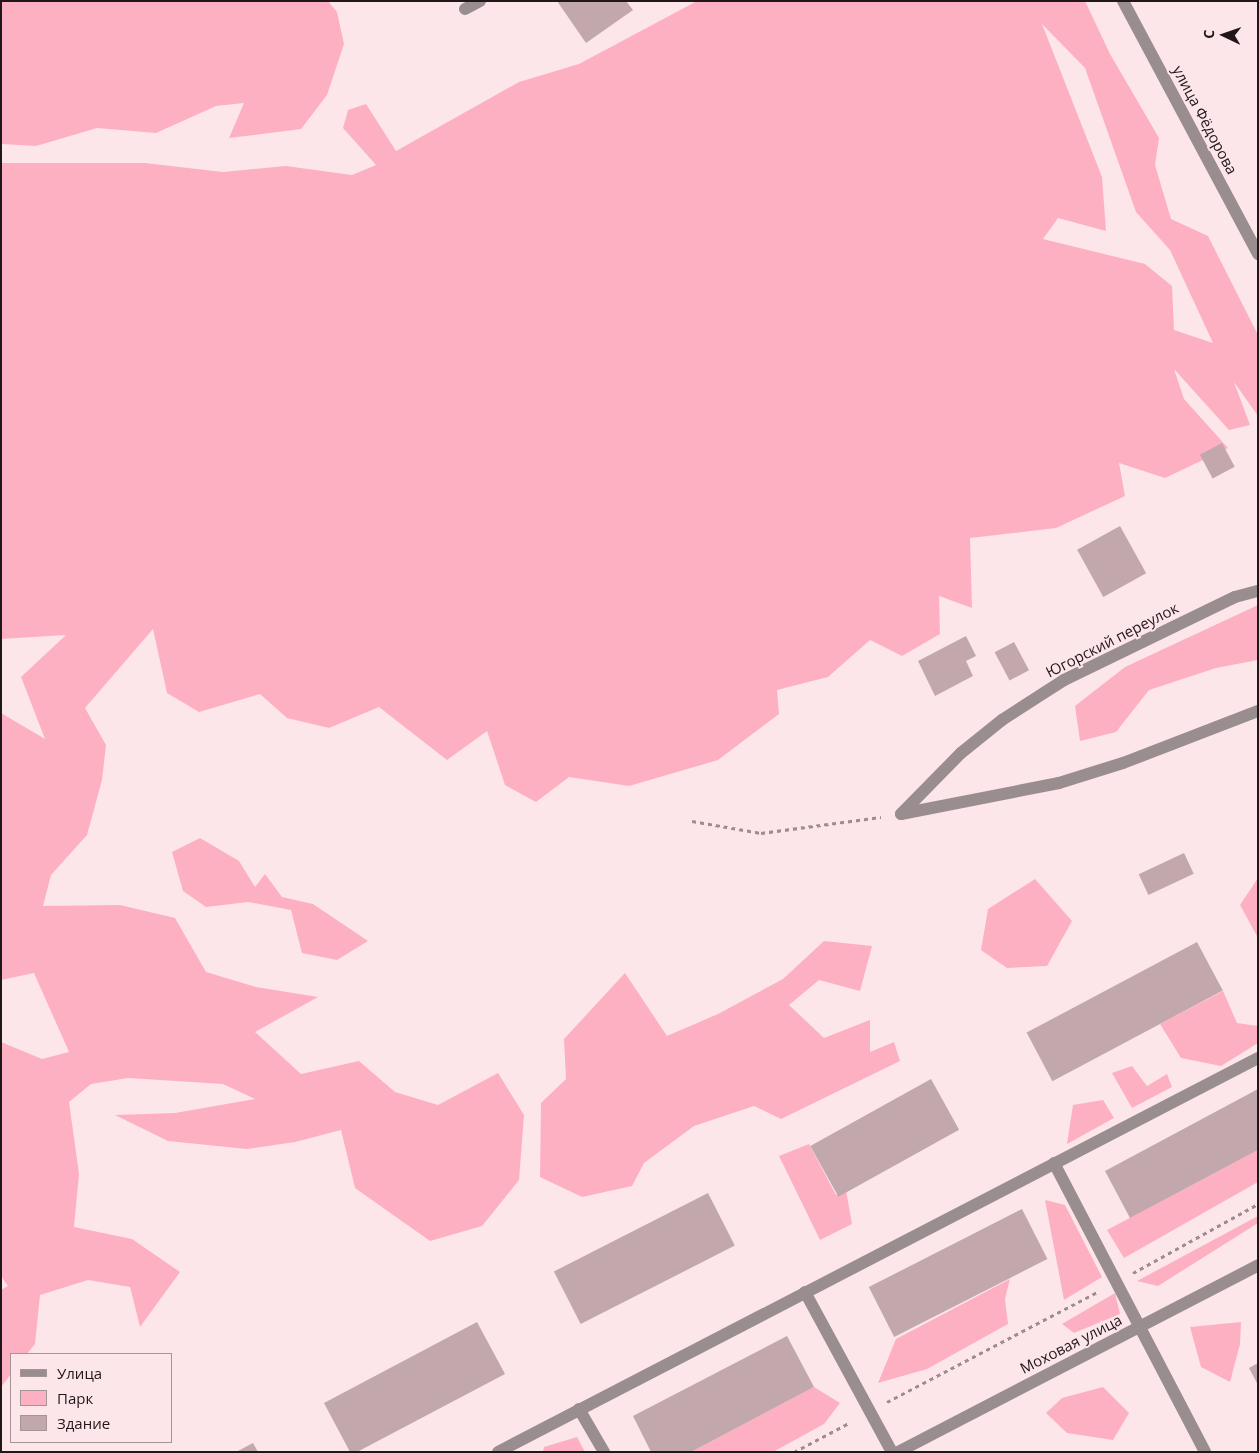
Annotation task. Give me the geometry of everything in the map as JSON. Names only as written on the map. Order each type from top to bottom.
[{"type":"street","points":[[465,10],[480,1]]},
{"type":"street","name":"улица Фёдорова","points":[[1123,1],[1258,254]]},
{"type":"street","name":"Югорский переулок","points":[[901,814],[960,753],[1002,720],[1064,680],[1235,597],[1258,591]]},
{"type":"street","points":[[901,814],[1059,782],[1123,763],[1258,711]]},
{"type":"street","points":[[498,1452],[1258,1058]]},
{"type":"street","points":[[1054,1163],[1118,1280],[1205,1452]]},
{"type":"street","name":"Моховая улица","points":[[898,1452],[1258,1265]]},
{"type":"street","points":[[805,1292],[892,1452]]},
{"type":"street","points":[[579,1409],[604,1452]]},
{"type":"path","points":[[692,821],[761,833],[901,814]]},
{"type":"path","points":[[794,1452],[1258,1204]]},
{"type":"green space","points":[[1,1],[328,1],[337,12],[344,44],[327,95],[301,129],[229,138],[244,103],[216,106],[156,133],[97,128],[36,146],[1,144]]},
{"type":"green space","points":[[697,1],[1085,1],[1110,54],[1159,138],[1155,165],[1171,219],[1208,236],[1258,335],[1258,416],[1234,382],[1250,425],[1229,430],[1174,369],[1184,399],[1228,448],[1165,478],[1119,463],[1125,496],[1056,528],[970,538],[972,608],[939,596],[940,634],[902,656],[870,640],[828,677],[777,690],[779,714],[718,760],[629,786],[569,777],[536,802],[505,785],[487,731],[447,760],[379,707],[329,728],[287,718],[260,694],[199,712],[167,693],[153,629],[85,708],[106,745],[102,780],[87,835],[51,875],[43,906],[120,905],[175,918],[206,972],[256,987],[318,997],[255,1032],[301,1074],[359,1061],[395,1092],[438,1105],[498,1073],[524,1115],[519,1180],[482,1226],[430,1241],[355,1188],[341,1130],[295,1142],[247,1149],[168,1141],[115,1115],[175,1113],[255,1099],[223,1084],[128,1078],[91,1084],[69,1102],[79,1174],[74,1227],[132,1239],[180,1272],[140,1327],[130,1287],[88,1280],[40,1295],[35,1344],[28,1353],[10,1353],[10,1375],[1,1387],[1,1290],[8,1286],[1,1276],[1,1042],[42,1059],[69,1052],[34,973],[1,980],[1,713],[45,739],[21,677],[66,635],[1,639],[1,163],[145,163],[223,172],[286,166],[352,175],[376,165],[343,128],[348,110],[366,104],[396,151],[519,82],[579,64]],"holes":[[[1042,24],[1085,68],[1136,212],[1170,250],[1213,343],[1174,330],[1172,286],[1145,264],[1043,239],[1058,218],[1106,231],[1102,177]]]},
{"type":"green space","points":[[1258,605],[1258,660],[1216,668],[1149,690],[1116,732],[1080,741],[1075,706],[1125,667]]},
{"type":"green space","points":[[200,838],[239,861],[255,887],[265,874],[282,897],[313,904],[368,941],[337,960],[302,953],[291,910],[248,902],[206,907],[183,891],[172,852]]},
{"type":"green space","points":[[1258,878],[1258,938],[1240,905]]},
{"type":"green space","points":[[1035,879],[1072,921],[1047,966],[1007,968],[981,950],[988,909]]},
{"type":"green space","points":[[824,941],[872,946],[860,991],[819,980],[789,1005],[824,1038],[870,1020],[870,1052],[894,1042],[900,1061],[781,1119],[754,1106],[694,1126],[644,1163],[632,1186],[582,1197],[540,1177],[541,1103],[566,1079],[564,1039],[625,973],[667,1036],[718,1014],[783,979]]},
{"type":"green space","points":[[1223,991],[1237,1023],[1258,1026],[1258,1043],[1221,1066],[1181,1058],[1160,1024]]},
{"type":"green space","points":[[1132,1066],[1147,1086],[1167,1074],[1172,1087],[1132,1108],[1112,1073]]},
{"type":"green space","points":[[1103,1100],[1114,1118],[1067,1144],[1073,1105]]},
{"type":"green space","points":[[809,1144],[836,1195],[846,1190],[852,1224],[820,1240],[779,1156]]},
{"type":"green space","points":[[1258,1150],[1258,1182],[1124,1258],[1107,1230]]},
{"type":"green space","points":[[1045,1200],[1065,1205],[1102,1277],[1064,1300]]},
{"type":"green space","points":[[1258,1216],[1258,1223],[1158,1286],[1137,1281]]},
{"type":"green space","points":[[1010,1279],[1005,1299],[1008,1324],[927,1369],[878,1383],[896,1339]]},
{"type":"green space","points":[[1115,1293],[1120,1314],[1074,1333],[1062,1324]]},
{"type":"green space","points":[[1241,1322],[1240,1344],[1230,1382],[1201,1367],[1190,1327]]},
{"type":"green space","points":[[814,1387],[840,1403],[824,1424],[773,1452],[691,1452]]},
{"type":"green space","points":[[1103,1387],[1129,1413],[1113,1440],[1067,1433],[1046,1413],[1062,1398]]},
{"type":"green space","points":[[577,1437],[585,1452],[543,1452],[544,1447]]},
{"type":"building","points":[[557,1],[626,1],[633,10],[586,43]]},
{"type":"building","points":[[1222,443],[1235,467],[1213,479],[1200,455]]},
{"type":"building","points":[[1120,526],[1146,573],[1103,597],[1077,550]]},
{"type":"building","points":[[966,636],[976,656],[966,661],[973,676],[935,696],[918,661]]},
{"type":"building","points":[[1014,642],[1029,670],[1010,681],[995,652]]},
{"type":"building","points":[[1184,853],[1194,874],[1148,895],[1139,874]]},
{"type":"building","points":[[1197,942],[1223,991],[1052,1081],[1027,1033]]},
{"type":"building","points":[[931,1079],[959,1130],[838,1197],[810,1146]]},
{"type":"building","points":[[1258,1089],[1258,1150],[1130,1218],[1105,1171]]},
{"type":"building","points":[[708,1193],[735,1246],[581,1324],[554,1272]]},
{"type":"building","points":[[1022,1209],[1047,1259],[894,1337],[869,1287]]},
{"type":"building","points":[[477,1322],[505,1374],[357,1452],[350,1452],[324,1403]]},
{"type":"building","points":[[787,1336],[814,1387],[691,1452],[651,1452],[633,1416]]},
{"type":"building","points":[[1258,1363],[1258,1385],[1249,1368]]},
{"type":"building","points":[[253,1443],[258,1452],[236,1452]]}]
